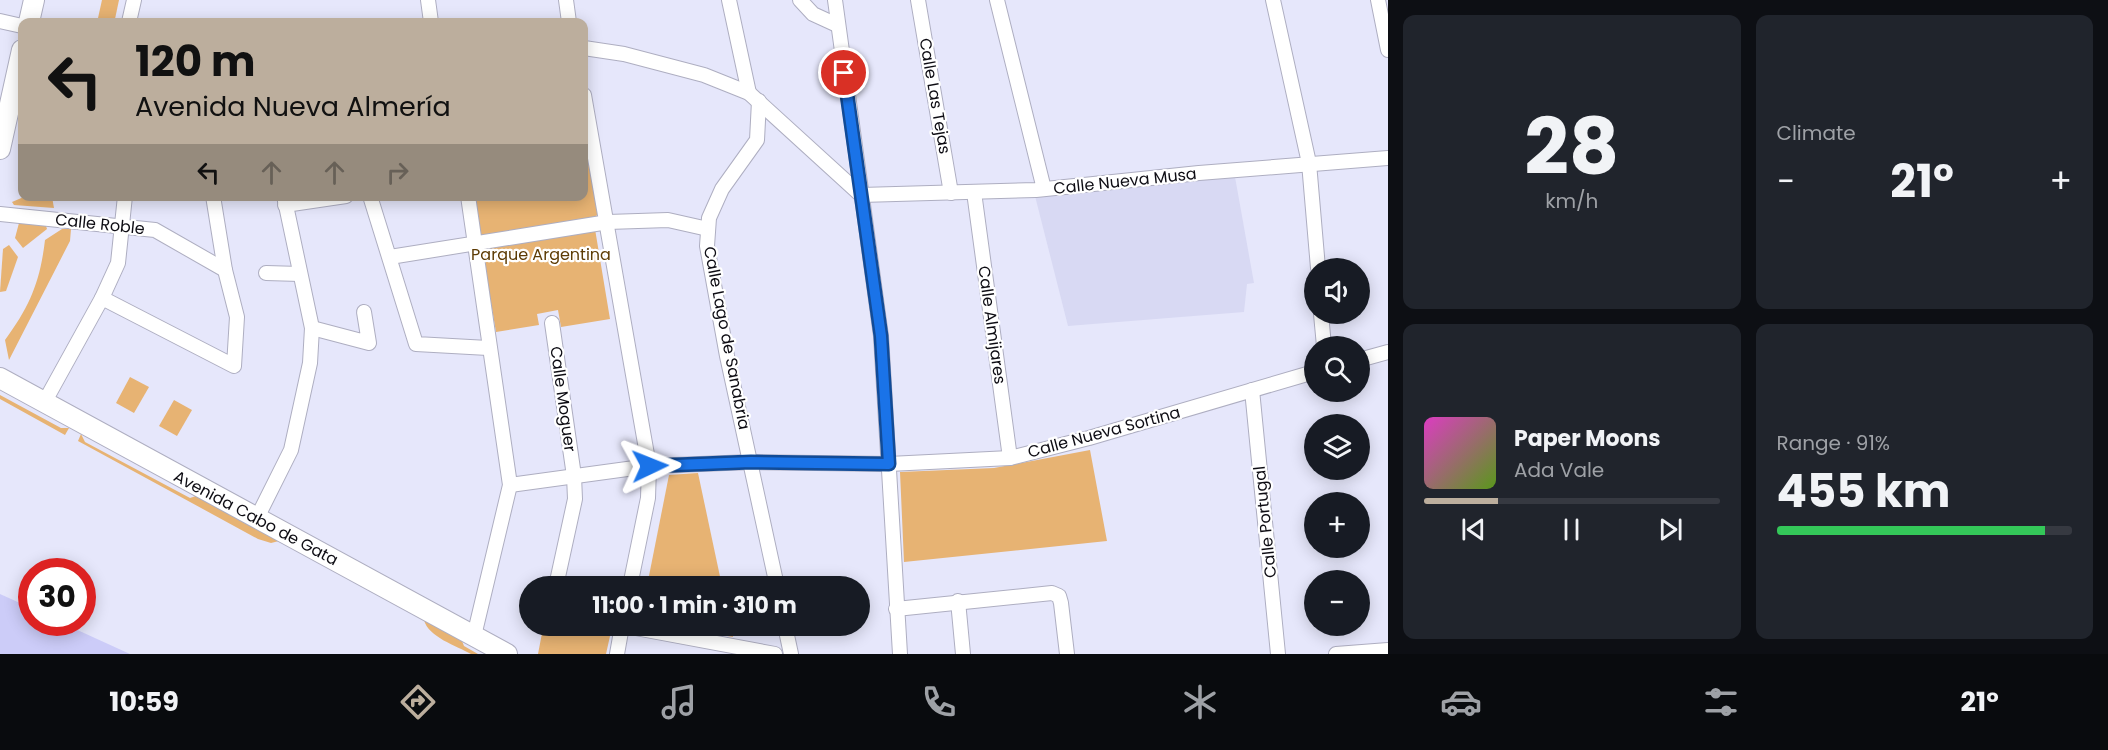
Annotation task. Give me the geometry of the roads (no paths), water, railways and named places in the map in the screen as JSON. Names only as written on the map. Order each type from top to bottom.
[{"type":"main road","points":[[30,18],[34,0]]},
{"type":"main road","points":[[0,149],[18,68]]},
{"type":"main road","name":"Avenida Cabo de Gata","points":[[2,380],[507,654]]},
{"type":"street","points":[[130,18],[134,0]]},
{"type":"street","points":[[428,0],[430,18]]},
{"type":"street","points":[[566,0],[568,18]]},
{"type":"street","name":"Calle Lago de Sanabria","points":[[729,0],[754,97],[757,140],[722,189],[709,218],[707,246],[775,576]]},
{"type":"street","points":[[800,0],[813,14],[837,25]]},
{"type":"street","points":[[835,0],[881,336],[900,654]]},
{"type":"street","name":"Calle Las Tejas","points":[[918,0],[951,193]]},
{"type":"street","points":[[997,0],[1044,189]]},
{"type":"street","points":[[1273,0],[1310,164],[1317,258]]},
{"type":"street","points":[[1378,0],[1388,50]]},
{"type":"street","points":[[0,21],[18,25]]},
{"type":"street","points":[[588,49],[624,54],[704,75],[754,97],[861,195]]},
{"type":"street","points":[[588,116],[650,466],[648,498],[632,576]]},
{"type":"street","name":"Calle Nueva Musa","points":[[861,195],[1044,189],[1388,158]]},
{"type":"street","name":"Calle Almijares","points":[[974,192],[1010,458]]},
{"type":"street","points":[[44,403],[102,298],[118,263],[124,201]]},
{"type":"street","points":[[102,298],[234,366],[237,317],[225,270],[214,201]]},
{"type":"street","points":[[256,518],[291,450],[309,363],[312,328],[284,201]]},
{"type":"street","points":[[372,201],[416,344],[488,348]]},
{"type":"street","points":[[469,201],[488,348],[509,466],[510,485],[474,636]]},
{"type":"street","name":"Calle Roble","points":[[0,214],[155,230],[225,270]]},
{"type":"street","points":[[390,257],[608,222],[668,220],[708,229]]},
{"type":"street","points":[[266,273],[300,274]]},
{"type":"street","points":[[312,328],[369,343],[364,312]]},
{"type":"street","name":"Calle Moguer","points":[[552,323],[574,476],[575,499],[558,576]]},
{"type":"street","points":[[1370,357],[1388,352]]},
{"type":"street","name":"Calle Nueva Sortina","points":[[510,485],[650,466],[751,462],[889,464],[1010,458],[1089,438],[1304,375]]},
{"type":"street","name":"Calle Portugal","points":[[1252,390],[1278,654]]},
{"type":"street","points":[[896,609],[1052,593],[1059,596],[1067,654]]},
{"type":"street","points":[[958,601],[963,654]]},
{"type":"street","points":[[617,654],[622,636]]},
{"type":"street","points":[[678,636],[775,654]]},
{"type":"street","points":[[787,636],[791,654]]},
{"type":"street","points":[[1336,654],[1388,650]]},
{"type":"water","points":[[0,594],[18,602],[18,636],[91,636],[130,654],[0,654]]},
{"type":"park label","name":"Parque Argentina","points":[[541,254]]}]
